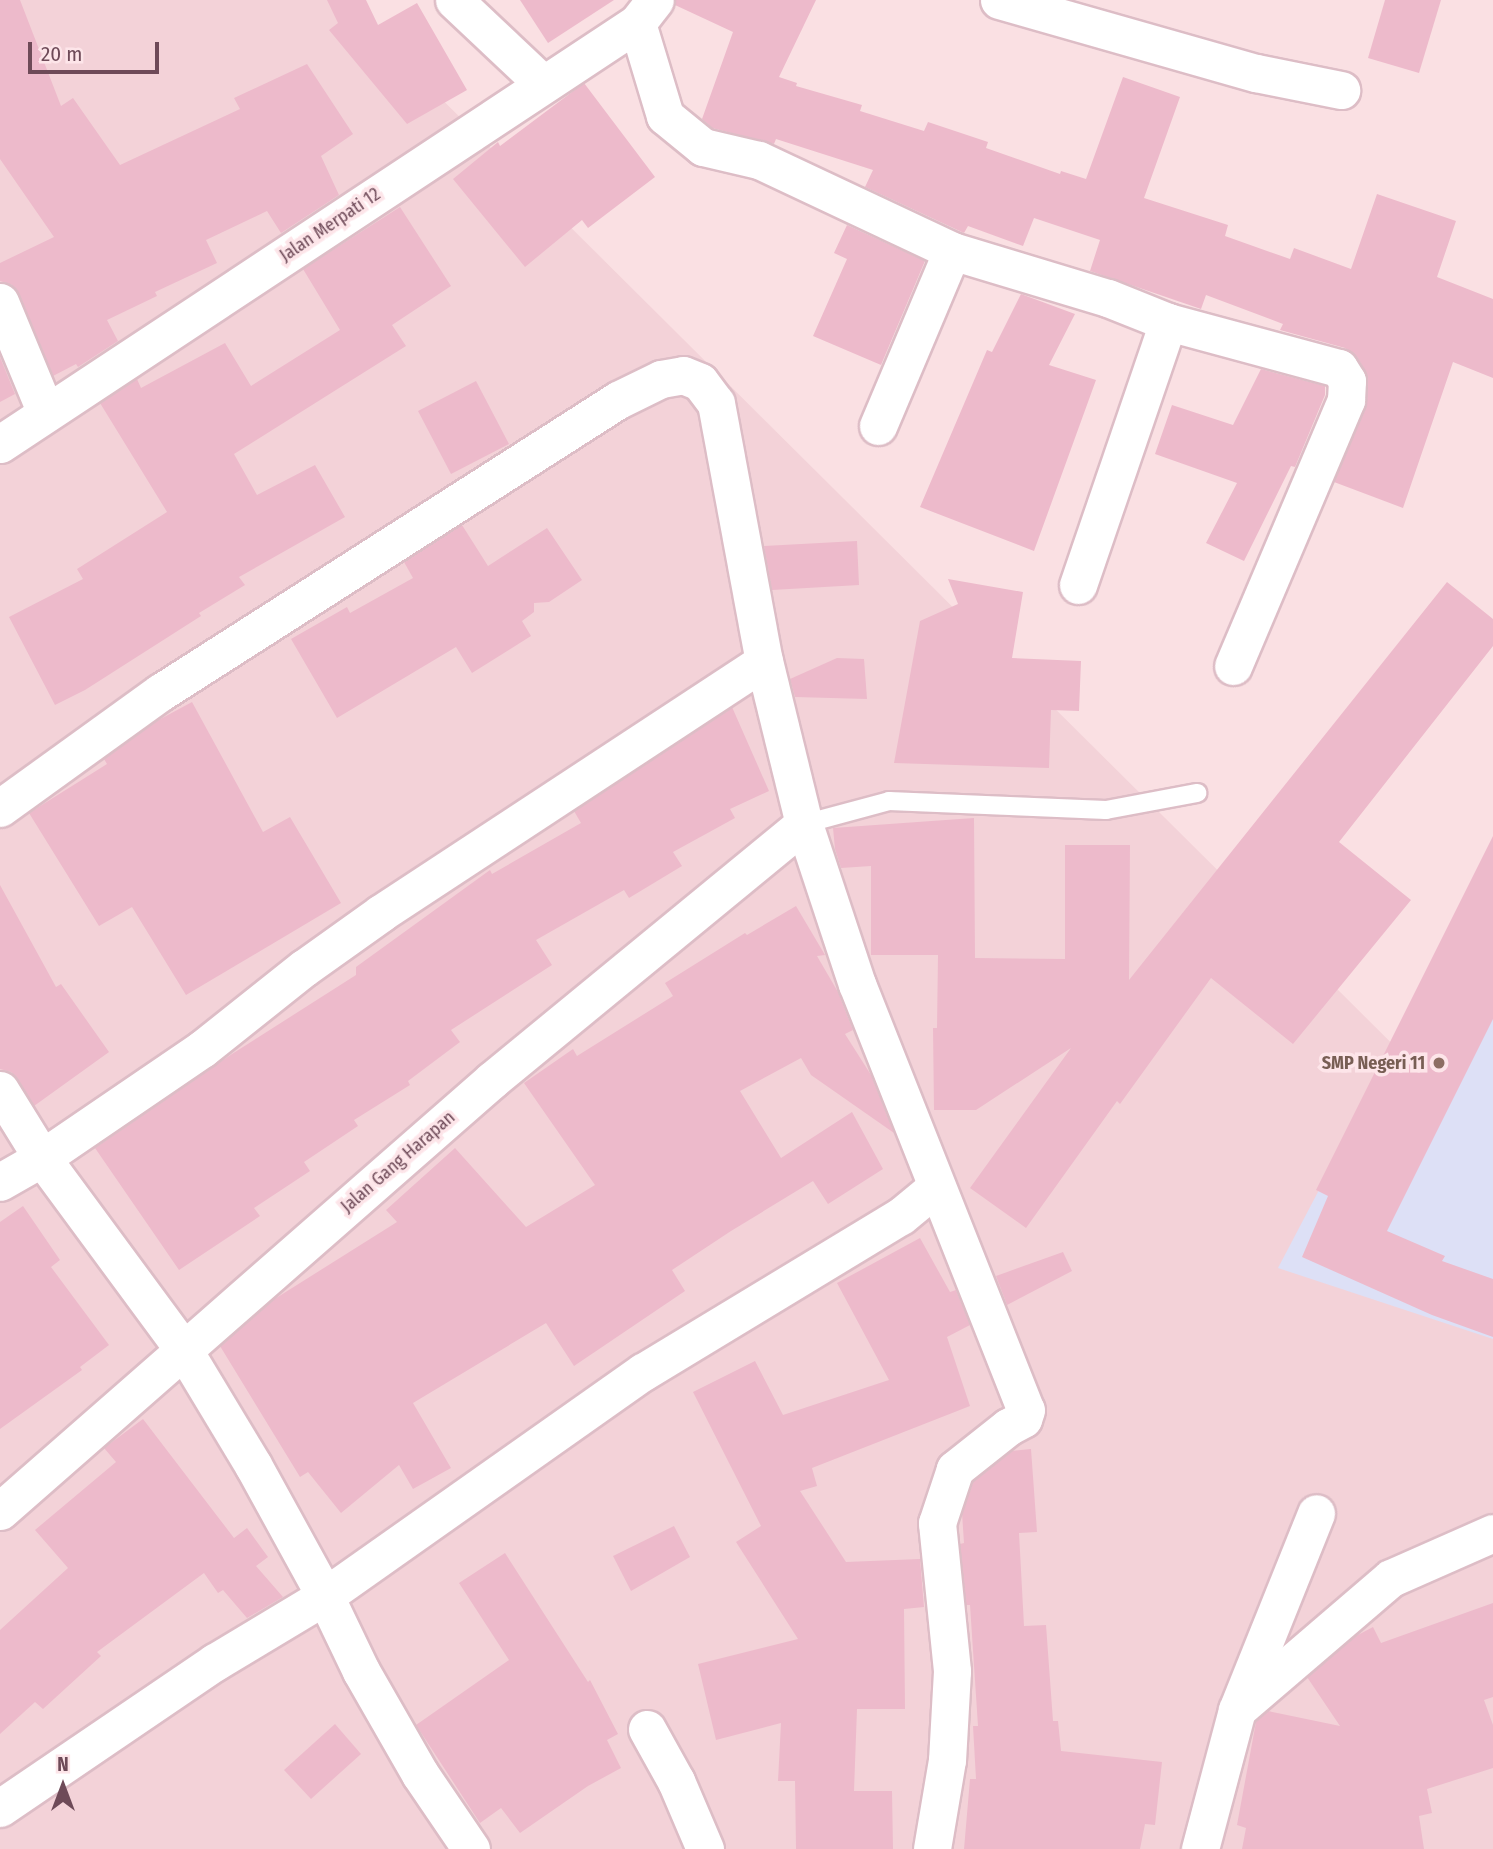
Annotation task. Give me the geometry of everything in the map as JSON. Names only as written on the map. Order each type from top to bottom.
[{"type":"street","points":[[454,0],[543,84]]},
{"type":"street","points":[[999,0],[1256,73],[1342,90]]},
{"type":"street","points":[[646,12],[665,116],[703,147],[758,160],[952,251],[1108,298],[1168,321],[1319,360],[1339,368],[1347,381],[1346,400],[1233,666]]},
{"type":"street","name":"Jalan Merpati 12","points":[[0,444],[543,84],[646,12]]},
{"type":"street","points":[[878,426],[952,251]]},
{"type":"street","points":[[0,302],[46,413]]},
{"type":"street","points":[[1078,585],[1168,321]]},
{"type":"street","points":[[0,808],[184,677],[618,400],[672,377],[683,375],[700,382],[716,403],[764,661],[804,824],[857,984],[1026,1410],[1024,1419],[1007,1427],[955,1469],[937,1523],[952,1671],[947,1760],[932,1849]]},
{"type":"street","points":[[0,1182],[42,1158],[202,1049],[381,914],[764,661]]},
{"type":"street","name":"Jalan Gang Harapan","points":[[0,1511],[492,1080],[804,824]]},
{"type":"street","points":[[0,1090],[42,1158],[183,1349],[253,1465],[325,1596],[380,1705],[420,1774],[471,1849]]},
{"type":"street","points":[[0,1808],[215,1662],[325,1596],[643,1372],[901,1216],[936,1187]]},
{"type":"street","points":[[1200,1849],[1237,1710],[1316,1513]]},
{"type":"street","points":[[1237,1710],[1391,1578],[1493,1534]]},
{"type":"street","points":[[647,1729],[677,1781],[705,1849]]},
{"type":"lane","points":[[804,824],[889,802],[1105,810],[1197,793]]},
{"type":"shaded area","points":[[0,0],[342,0],[1493,1144],[1493,1849],[0,1849]]},
{"type":"shaded area","name":"SMP Negeri 11","points":[[1493,859],[1493,1339],[1278,1268]]},
{"type":"building","points":[[0,0],[20,0],[61,106],[73,98],[120,165],[240,109],[234,98],[307,64],[353,134],[321,156],[339,195],[281,233],[267,211],[206,240],[217,263],[155,292],[157,296],[107,320],[118,341],[78,367],[76,364],[53,376],[19,294],[12,285],[0,281],[0,263],[54,237],[0,159]]},
{"type":"building","points":[[327,0],[366,0],[378,25],[417,3],[467,90],[407,124],[329,30],[338,23]]},
{"type":"building","points":[[520,0],[614,0],[548,43]]},
{"type":"building","points":[[676,0],[816,0],[779,77],[797,83],[796,86],[862,105],[860,111],[924,131],[928,122],[988,142],[986,148],[1060,174],[1061,171],[1086,179],[1123,77],[1180,97],[1144,198],[1228,225],[1225,236],[1290,259],[1294,248],[1351,269],[1377,194],[1456,221],[1437,277],[1493,299],[1493,378],[1453,362],[1403,508],[1334,482],[1367,401],[1365,371],[1357,357],[1345,348],[1280,330],[1283,324],[1206,295],[1201,309],[1090,271],[1100,240],[1034,218],[1023,246],[968,226],[964,233],[865,187],[873,170],[776,139],[774,144],[712,128],[702,119],[733,32],[675,5]]},
{"type":"building","points":[[1385,0],[1441,0],[1419,73],[1368,58]]},
{"type":"building","points":[[584,83],[655,177],[588,228],[582,220],[525,267],[453,179],[498,142],[500,146]]},
{"type":"building","points":[[400,207],[451,286],[392,325],[406,346],[234,454],[257,495],[315,465],[345,517],[239,577],[245,585],[199,613],[201,616],[85,690],[55,705],[9,617],[83,579],[77,569],[167,512],[100,403],[137,379],[141,388],[225,343],[251,386],[340,330],[303,269]]},
{"type":"building","points":[[847,225],[925,261],[881,365],[813,336],[847,259],[834,253]]},
{"type":"building","points":[[1021,294],[1075,314],[1049,365],[1096,380],[1034,551],[920,507],[987,350],[992,352]]},
{"type":"building","points":[[0,357],[15,394],[0,402]]},
{"type":"building","points":[[1261,369],[1325,386],[1325,395],[1295,467],[1291,466],[1244,561],[1206,543],[1237,483],[1155,454],[1172,405],[1233,425]]},
{"type":"building","points":[[476,381],[509,444],[451,474],[418,411]]},
{"type":"building","points":[[462,525],[488,566],[547,528],[582,580],[549,602],[534,603],[534,612],[522,621],[531,636],[472,673],[456,647],[337,718],[291,639],[347,607],[350,613],[413,578],[404,562]]},
{"type":"building","points":[[857,541],[859,585],[772,590],[764,546]]},
{"type":"building","points":[[948,579],[1023,592],[1012,658],[1081,661],[1079,711],[1051,710],[1049,768],[894,763],[920,621],[958,604]]},
{"type":"building","points":[[1447,582],[1493,619],[1493,646],[1339,842],[1411,900],[1293,1044],[1211,978],[1120,1104],[1117,1101],[1026,1228],[970,1188],[1071,1048],[976,1110],[934,1110],[933,1028],[937,1028],[938,955],[871,955],[871,866],[841,868],[835,849],[833,828],[974,818],[975,958],[1065,959],[1065,845],[1130,845],[1129,980]]},
{"type":"building","points":[[837,658],[864,659],[867,699],[795,697],[790,679]]},
{"type":"building","points":[[192,702],[263,832],[290,817],[341,903],[186,995],[132,907],[99,926],[29,813],[107,764],[104,759],[153,723]]},
{"type":"building","points":[[732,707],[769,791],[730,809],[735,818],[673,852],[682,866],[629,898],[624,890],[536,940],[552,965],[451,1030],[460,1042],[408,1081],[410,1085],[354,1120],[358,1126],[304,1162],[310,1171],[254,1208],[260,1216],[179,1270],[95,1148],[232,1054],[356,975],[356,967],[490,870],[492,874],[581,823],[574,811]]},
{"type":"building","name":"SMP Negeri 11","points":[[1493,836],[1493,1019],[1387,1231],[1445,1256],[1442,1261],[1493,1279],[1493,1337],[1432,1315],[1302,1257],[1328,1196],[1316,1190]]},
{"type":"building","points":[[0,885],[56,987],[61,984],[109,1052],[34,1106],[17,1078],[11,1072],[0,1069]]},
{"type":"building","points":[[796,906],[825,955],[817,956],[838,992],[853,1030],[845,1034],[871,1075],[894,1133],[811,1075],[801,1058],[740,1091],[781,1158],[852,1112],[883,1169],[828,1204],[813,1181],[731,1231],[672,1270],[685,1291],[574,1366],[546,1323],[413,1403],[451,1468],[413,1489],[399,1465],[341,1513],[308,1472],[300,1477],[220,1346],[273,1300],[397,1222],[386,1210],[455,1148],[526,1227],[595,1185],[524,1083],[573,1049],[577,1056],[673,996],[665,983],[745,933],[747,935]]},
{"type":"building","points":[[23,1206],[60,1260],[51,1267],[109,1345],[80,1367],[82,1370],[0,1429],[0,1222]]},
{"type":"building","points":[[920,1238],[950,1292],[956,1290],[970,1325],[947,1337],[970,1406],[812,1468],[817,1486],[800,1491],[846,1562],[920,1559],[924,1607],[904,1609],[905,1709],[857,1709],[854,1791],[892,1791],[893,1849],[796,1849],[795,1781],[778,1781],[781,1723],[716,1740],[698,1664],[798,1639],[736,1542],[761,1526],[693,1392],[755,1361],[783,1415],[889,1380],[837,1283]]},
{"type":"building","points":[[1063,1252],[1072,1271],[1007,1305],[996,1276]]},
{"type":"building","points":[[143,1419],[234,1538],[247,1528],[268,1557],[256,1566],[283,1597],[247,1618],[223,1590],[218,1593],[204,1573],[97,1652],[101,1656],[43,1709],[35,1702],[0,1734],[0,1630],[68,1568],[35,1530],[116,1462],[104,1448]]},
{"type":"building","points":[[1031,1449],[1037,1532],[1019,1533],[1024,1626],[1046,1625],[1053,1721],[1058,1721],[1061,1751],[1162,1762],[1155,1825],[1145,1824],[1140,1849],[964,1849],[970,1779],[976,1779],[973,1726],[978,1726],[970,1605],[966,1605],[960,1544],[964,1543],[962,1513],[973,1482],[1012,1451]]},
{"type":"building","points":[[674,1526],[690,1557],[631,1591],[613,1556]]},
{"type":"building","points":[[505,1553],[588,1682],[590,1680],[618,1734],[607,1740],[621,1768],[588,1786],[520,1833],[501,1808],[480,1823],[416,1725],[509,1660],[459,1583]]},
{"type":"building","points":[[1493,1603],[1493,1697],[1484,1700],[1493,1725],[1493,1768],[1427,1789],[1432,1813],[1419,1816],[1424,1849],[1242,1849],[1246,1828],[1237,1825],[1256,1722],[1268,1711],[1340,1726],[1307,1677],[1356,1636],[1373,1627],[1381,1643]]},
{"type":"building","points":[[335,1724],[361,1754],[311,1799],[284,1770]]},
{"type":"place","name":"SMP Negeri 11","points":[[1439,1063]]}]
